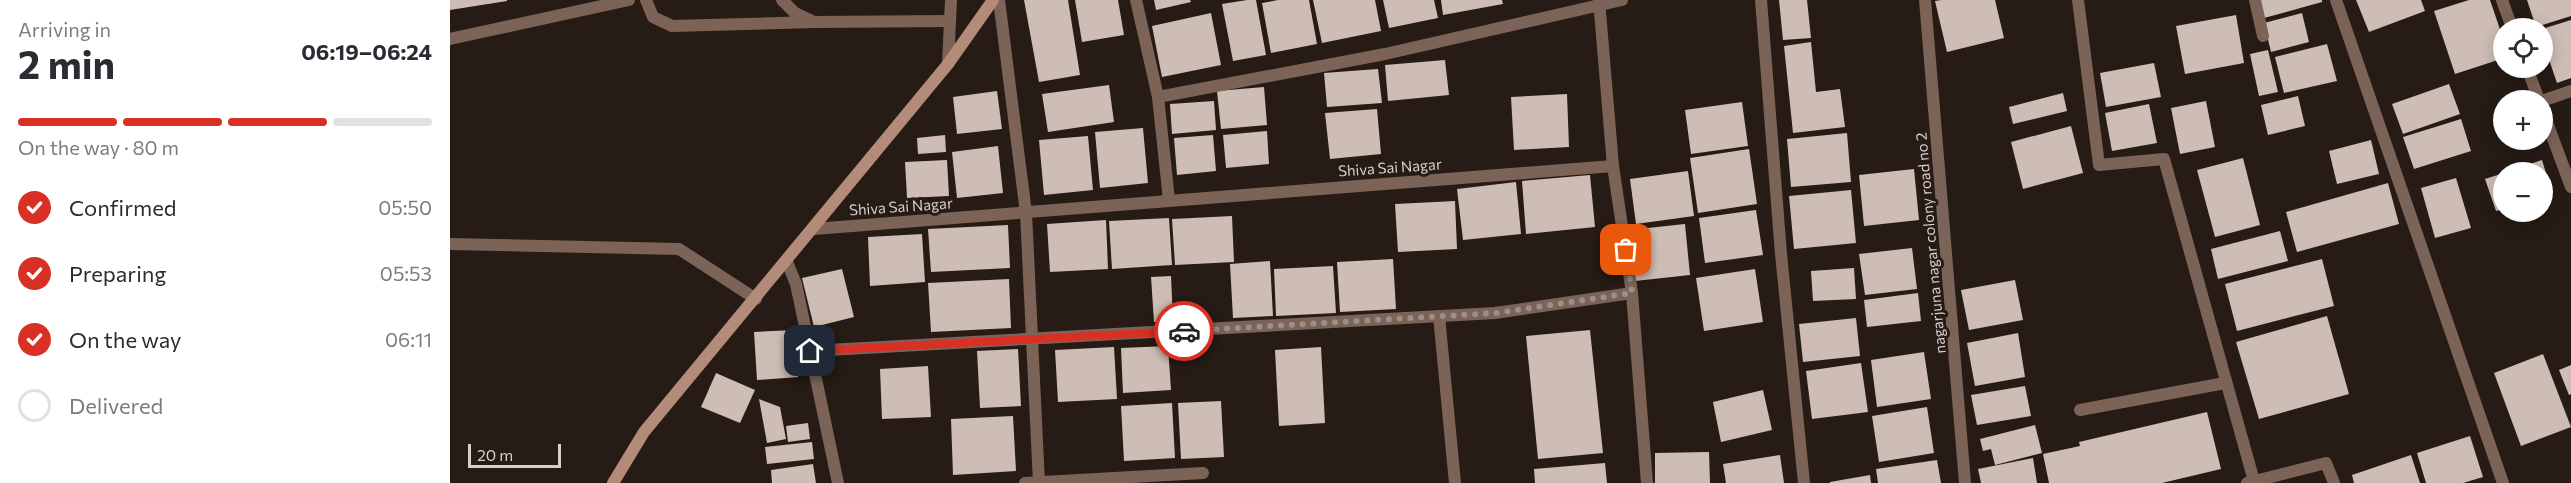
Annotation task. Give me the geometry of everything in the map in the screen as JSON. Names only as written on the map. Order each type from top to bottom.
[{"type":"street","points":[[450,39],[629,0]]},
{"type":"street","points":[[646,0],[653,17],[672,26],[950,21]]},
{"type":"street","points":[[782,0],[795,13],[814,22]]},
{"type":"street","points":[[948,64],[951,0]]},
{"type":"street","points":[[613,483],[644,432],[787,262],[948,64],[993,0]]},
{"type":"street","points":[[999,0],[1026,213],[1039,483]]},
{"type":"street","points":[[1136,0],[1158,97],[1169,201]]},
{"type":"street","points":[[1158,97],[1384,54],[1600,3],[1622,0]]},
{"type":"street","points":[[1761,0],[1781,254],[1804,483]]},
{"type":"street","name":"nagarjuna nagar colony road no 2","points":[[1924,0],[1965,483]]},
{"type":"street","points":[[2078,0],[2099,165],[2163,159],[2226,382],[2251,482],[2326,463],[2334,483]]},
{"type":"street","points":[[2255,0],[2263,36]]},
{"type":"street","points":[[2336,0],[2503,483]]},
{"type":"street","points":[[2502,0],[2508,18]]},
{"type":"street","points":[[1600,3],[1613,166],[1632,293],[1647,483]]},
{"type":"street","points":[[2553,97],[2571,91]]},
{"type":"street","points":[[2553,139],[2571,187]]},
{"type":"street","name":"Shiva Sai Nagar","points":[[814,229],[1613,166]]},
{"type":"street","points":[[450,244],[680,249],[756,299]]},
{"type":"street","points":[[787,262],[796,284],[838,483]]},
{"type":"street","points":[[810,351],[1496,313],[1632,293]]},
{"type":"street","points":[[1439,316],[1455,483]]},
{"type":"street","points":[[2080,410],[2226,382]]},
{"type":"street","points":[[1025,483],[1203,473]]},
{"type":"building","points":[[450,0],[507,0],[507,1],[450,10]]},
{"type":"building","points":[[1024,0],[1068,0],[1080,75],[1039,82]]},
{"type":"building","points":[[1075,0],[1118,0],[1124,35],[1082,42]]},
{"type":"building","points":[[1154,0],[1190,0],[1191,2],[1156,10]]},
{"type":"building","points":[[1256,0],[1266,55],[1233,61],[1222,4]]},
{"type":"building","points":[[1278,0],[1309,0],[1317,44],[1271,53],[1262,3]]},
{"type":"building","points":[[1313,0],[1375,0],[1381,31],[1322,43]]},
{"type":"building","points":[[1383,0],[1434,0],[1438,18],[1389,28]]},
{"type":"building","points":[[1441,0],[1502,0],[1503,4],[1443,15]]},
{"type":"building","points":[[1779,0],[1807,0],[1811,38],[1783,40]]},
{"type":"building","points":[[1995,0],[2004,38],[1947,52],[1935,1]]},
{"type":"building","points":[[2260,0],[2322,0],[2322,2],[2264,18]]},
{"type":"building","points":[[2356,0],[2421,0],[2425,11],[2369,32]]},
{"type":"building","points":[[2469,0],[2490,0],[2496,18],[2493,18],[2493,62],[2455,74],[2434,11]]},
{"type":"building","points":[[2527,0],[2571,0],[2571,16],[2553,22],[2553,18],[2533,18]]},
{"type":"building","points":[[1211,13],[1221,65],[1162,77],[1152,26]]},
{"type":"building","points":[[2302,13],[2309,42],[2271,52],[2264,23]]},
{"type":"building","points":[[2236,15],[2244,63],[2185,74],[2176,26]]},
{"type":"building","points":[[2571,20],[2571,78],[2557,83],[2553,71],[2553,26]]},
{"type":"building","points":[[1811,42],[1816,92],[1840,89],[1845,127],[1793,133],[1784,46]]},
{"type":"building","points":[[2327,44],[2337,81],[2284,93],[2275,57]]},
{"type":"building","points":[[2268,50],[2278,92],[2259,96],[2250,54]]},
{"type":"building","points":[[1445,60],[1449,95],[1388,101],[1385,65]]},
{"type":"building","points":[[2154,63],[2161,97],[2106,107],[2100,73]]},
{"type":"building","points":[[1378,69],[1382,103],[1327,107],[1324,73]]},
{"type":"building","points":[[2449,84],[2460,114],[2403,134],[2392,104]]},
{"type":"building","points":[[1109,85],[1114,122],[1048,132],[1042,94]]},
{"type":"building","points":[[1264,87],[1267,125],[1221,129],[1217,91]]},
{"type":"building","points":[[997,91],[1002,129],[957,134],[953,97]]},
{"type":"building","points":[[2063,93],[2067,111],[2013,124],[2009,107]]},
{"type":"building","points":[[1567,94],[1569,147],[1514,150],[1511,97]]},
{"type":"building","points":[[2298,96],[2305,126],[2268,135],[2261,105]]},
{"type":"building","points":[[1214,101],[1216,130],[1172,134],[1170,104]]},
{"type":"building","points":[[2206,101],[2215,147],[2180,154],[2171,108]]},
{"type":"building","points":[[1742,102],[1748,146],[1691,154],[1685,110]]},
{"type":"building","points":[[2149,104],[2157,143],[2112,151],[2105,113]]},
{"type":"building","points":[[1377,109],[1381,154],[1330,159],[1325,113]]},
{"type":"building","points":[[2461,119],[2471,151],[2414,169],[2403,137]]},
{"type":"building","points":[[2071,126],[2083,173],[2023,189],[2011,142]]},
{"type":"building","points":[[1143,128],[1148,183],[1100,188],[1095,132]]},
{"type":"building","points":[[1267,131],[1269,164],[1226,168],[1223,135]]},
{"type":"building","points":[[1847,133],[1851,182],[1791,187],[1787,139]]},
{"type":"building","points":[[945,135],[946,152],[918,154],[917,138]]},
{"type":"building","points":[[1213,135],[1216,171],[1177,175],[1174,138]]},
{"type":"building","points":[[1088,136],[1093,190],[1044,195],[1039,140]]},
{"type":"building","points":[[2371,140],[2379,174],[2337,184],[2329,151]]},
{"type":"building","points":[[998,146],[1003,193],[957,198],[952,152]]},
{"type":"building","points":[[1749,149],[1757,204],[1698,213],[1690,158]]},
{"type":"building","points":[[2243,158],[2260,225],[2215,237],[2197,170]]},
{"type":"building","points":[[947,160],[949,196],[907,198],[905,162]]},
{"type":"building","points":[[1914,169],[1919,220],[1864,226],[1859,175]]},
{"type":"building","points":[[1688,171],[1694,216],[1636,224],[1630,179]]},
{"type":"building","points":[[1590,175],[1595,227],[1526,234],[1522,181]]},
{"type":"building","points":[[2493,176],[2493,202],[2485,179]]},
{"type":"building","points":[[2456,178],[2471,228],[2435,238],[2421,188]]},
{"type":"building","points":[[1516,182],[1521,234],[1463,240],[1457,189]]},
{"type":"building","points":[[2388,183],[2399,224],[2297,252],[2286,212]]},
{"type":"building","points":[[1851,190],[1856,243],[1794,249],[1789,196]]},
{"type":"building","points":[[1455,201],[1457,249],[1398,252],[1395,204]]},
{"type":"building","points":[[1756,210],[1763,255],[1705,263],[1699,218]]},
{"type":"building","points":[[1232,216],[1234,262],[1175,265],[1172,219]]},
{"type":"building","points":[[1169,218],[1172,265],[1112,269],[1109,221]]},
{"type":"building","points":[[1106,220],[1108,269],[1050,272],[1047,224]]},
{"type":"building","points":[[1685,224],[1690,275],[1635,281],[1629,230]]},
{"type":"building","points":[[1008,225],[1010,268],[931,272],[928,229]]},
{"type":"building","points":[[2280,231],[2288,261],[2218,279],[2211,249]]},
{"type":"building","points":[[922,234],[925,282],[870,286],[868,237]]},
{"type":"building","points":[[1912,248],[1917,289],[1865,295],[1859,254]]},
{"type":"building","points":[[1393,259],[1396,309],[1340,312],[1337,262]]},
{"type":"building","points":[[2322,259],[2334,306],[2237,331],[2225,284]]},
{"type":"building","points":[[1270,261],[1273,316],[1233,318],[1230,264]]},
{"type":"building","points":[[1333,266],[1336,313],[1276,316],[1274,269]]},
{"type":"building","points":[[1854,268],[1856,299],[1813,301],[1811,271]]},
{"type":"building","points":[[842,269],[854,317],[814,327],[802,278]]},
{"type":"building","points":[[1755,269],[1763,322],[1704,331],[1696,278]]},
{"type":"building","points":[[1171,276],[1173,321],[1154,322],[1151,277]]},
{"type":"building","points":[[1009,279],[1011,328],[931,332],[928,283]]},
{"type":"building","points":[[2015,280],[2023,320],[1969,330],[1961,290]]},
{"type":"building","points":[[1918,293],[1921,321],[1867,327],[1864,300]]},
{"type":"building","points":[[2327,316],[2349,394],[2259,419],[2236,342]]},
{"type":"building","points":[[1856,318],[1860,356],[1803,362],[1799,324]]},
{"type":"building","points":[[795,330],[798,377],[757,380],[754,332]]},
{"type":"building","points":[[1590,330],[1603,453],[1538,459],[1526,336]]},
{"type":"building","points":[[2018,333],[2025,377],[1975,386],[1967,343]]},
{"type":"building","points":[[1168,346],[1171,390],[1123,393],[1121,348]]},
{"type":"building","points":[[1114,347],[1117,399],[1058,402],[1055,350]]},
{"type":"building","points":[[1321,347],[1325,423],[1279,426],[1275,350]]},
{"type":"building","points":[[1018,349],[1021,406],[980,408],[977,351]]},
{"type":"building","points":[[1924,352],[1931,399],[1877,407],[1871,360]]},
{"type":"building","points":[[2543,354],[2571,427],[2521,446],[2494,373]]},
{"type":"building","points":[[1861,363],[1868,412],[1812,419],[1806,371]]},
{"type":"building","points":[[2571,365],[2571,394],[2569,395],[2559,370]]},
{"type":"building","points":[[928,366],[931,417],[882,419],[880,369]]},
{"type":"building","points":[[716,373],[755,390],[740,423],[701,407]]},
{"type":"building","points":[[2025,386],[2031,416],[1977,425],[1971,395]]},
{"type":"building","points":[[1763,390],[1772,430],[1721,442],[1713,402]]},
{"type":"building","points":[[759,399],[780,407],[786,439],[767,443]]},
{"type":"building","points":[[1221,401],[1224,457],[1181,459],[1178,403]]},
{"type":"building","points":[[1172,403],[1175,458],[1124,461],[1121,406]]},
{"type":"building","points":[[1927,407],[1934,453],[1879,462],[1872,416]]},
{"type":"building","points":[[2207,412],[2221,469],[2162,483],[2049,483],[2043,454],[2080,446],[2079,442]]},
{"type":"building","points":[[1013,416],[1016,471],[953,475],[951,419]]},
{"type":"building","points":[[808,423],[810,439],[788,442],[786,426]]},
{"type":"building","points":[[2035,425],[2042,453],[1995,465],[1991,449],[1983,451],[1980,439]]},
{"type":"building","points":[[2470,436],[2483,477],[2463,483],[2426,483],[2417,453]]},
{"type":"building","points":[[812,442],[814,459],[767,464],[765,447]]},
{"type":"building","points":[[1709,452],[1710,483],[1655,483],[1655,453]]},
{"type":"building","points":[[1780,455],[1784,483],[1726,483],[1723,464]]},
{"type":"building","points":[[2411,455],[2420,483],[2354,483],[2352,475]]},
{"type":"building","points":[[2033,458],[2037,483],[1981,483],[1978,469]]},
{"type":"building","points":[[1937,460],[1941,483],[1878,483],[1876,469]]},
{"type":"building","points":[[1605,463],[1607,483],[1535,483],[1534,469]]},
{"type":"building","points":[[813,464],[816,483],[772,483],[771,470]]},
{"type":"building","points":[[1870,475],[1871,483],[1830,483],[1830,482]]},
{"type":"way so far","points":[[1184,331],[1496,313],[1632,293],[1626,250]]},
{"type":"route","points":[[810,351],[1184,331]]}]
